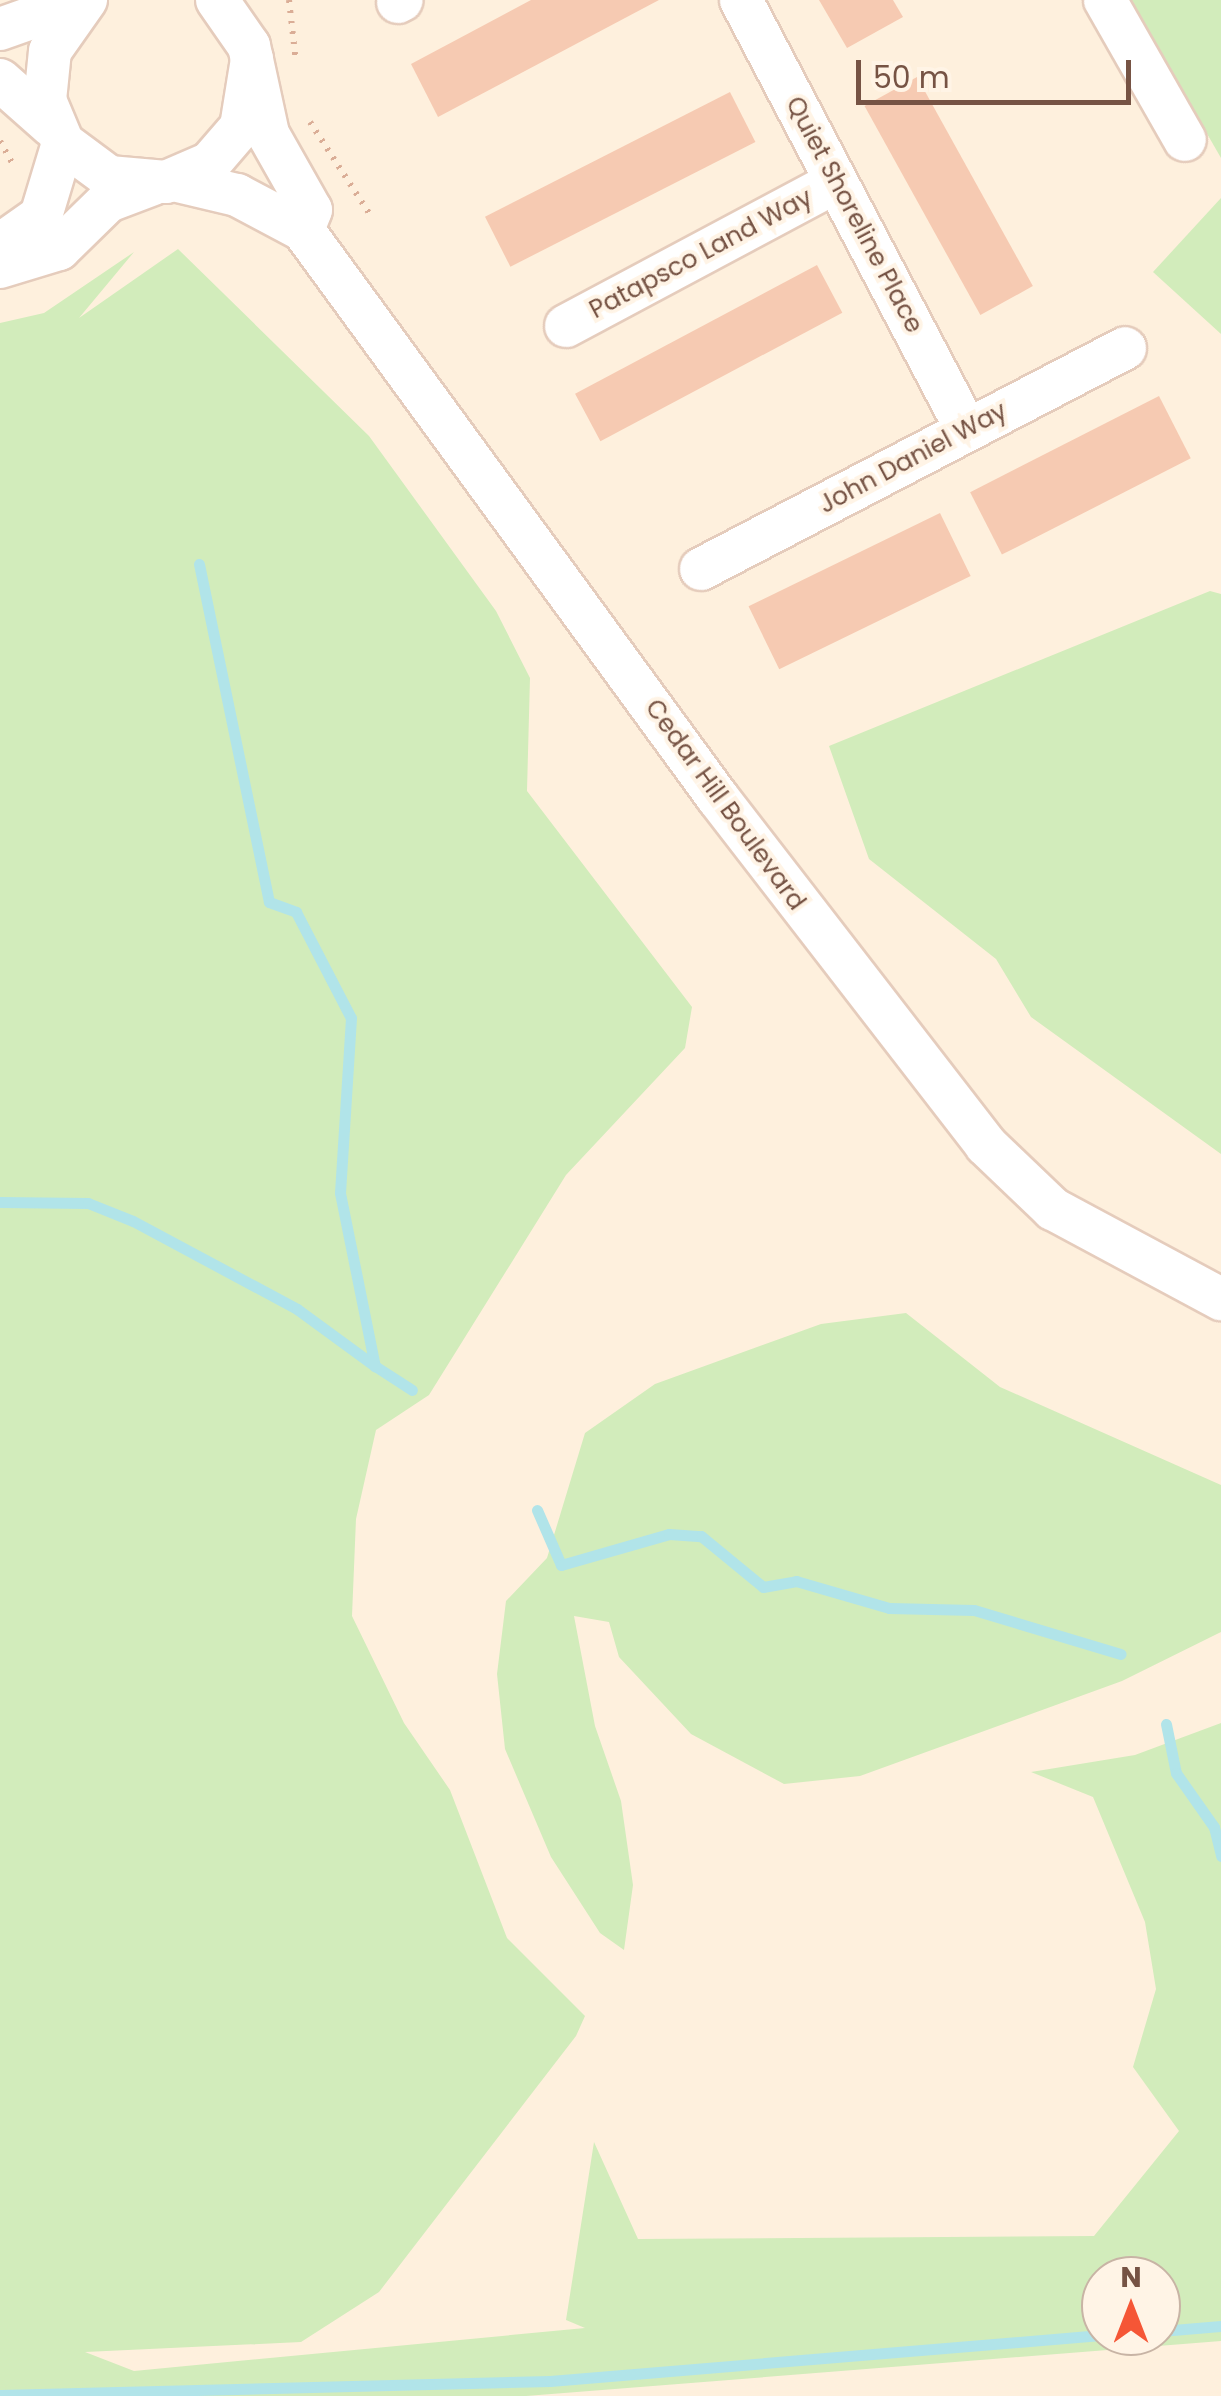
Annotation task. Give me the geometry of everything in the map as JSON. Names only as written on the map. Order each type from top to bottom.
[{"type":"street","points":[[0,30],[84,0]]},
{"type":"street","points":[[0,245],[41,216],[57,134],[50,51],[84,0]]},
{"type":"street","name":"Cedar Hill Boulevard","points":[[217,0],[251,52],[268,134],[312,210],[304,230]]},
{"type":"street","points":[[0,267],[59,249],[108,201],[210,163],[241,127],[251,52],[248,0]]},
{"type":"street","name":"Quiet Shoreline Place","points":[[740,0],[967,430]]},
{"type":"street","points":[[1106,0],[1185,140]]},
{"type":"street","name":"Cedar Hill Boulevard","points":[[0,80],[109,178],[166,181],[236,195],[304,230],[752,844],[986,1145],[1053,1209],[1221,1299]]},
{"type":"street","name":"Patapsco Land Way","points":[[566,326],[836,182]]},
{"type":"street","name":"John Daniel Way","points":[[701,568],[1125,348]]},
{"type":"path","points":[[289,0],[298,76]]},
{"type":"path","points":[[304,106],[372,218]]},
{"type":"green space","points":[[1130,0],[1221,0],[1221,158]]},
{"type":"green space","points":[[1221,198],[1221,334],[1153,272]]},
{"type":"green space","points":[[178,249],[369,436],[496,611],[530,678],[527,791],[692,1007],[685,1048],[566,1175],[429,1395],[376,1430],[356,1519],[352,1616],[404,1723],[450,1790],[507,1938],[585,2016],[576,2036],[379,2292],[301,2342],[85,2352],[134,2371],[585,2328],[566,2320],[594,2142],[638,2239],[1094,2236],[1179,2131],[1133,2067],[1156,1989],[1145,1922],[1093,1797],[1031,1772],[1135,1755],[1221,1723],[1221,2341],[1181,2344],[1181,2256],[1081,2256],[1081,2352],[526,2396],[0,2396],[0,323],[44,313],[134,252],[79,318]]},
{"type":"green space","points":[[1210,591],[1221,594],[1221,1154],[1031,1017],[996,959],[869,859],[829,746]]},
{"type":"green space","points":[[906,1313],[1000,1387],[1221,1485],[1221,1632],[1122,1681],[860,1776],[784,1784],[691,1734],[619,1657],[609,1622],[574,1616],[595,1726],[621,1801],[633,1885],[624,1950],[600,1933],[551,1857],[505,1749],[497,1674],[506,1601],[547,1558],[585,1433],[655,1384],[821,1324]]},
{"type":"building","points":[[531,0],[659,0],[438,117],[411,64]]},
{"type":"building","points":[[819,0],[893,0],[903,17],[847,48]]},
{"type":"building","points":[[917,77],[1033,286],[980,315],[865,106]]},
{"type":"building","points":[[730,92],[755,142],[510,267],[485,217]]},
{"type":"building","points":[[817,265],[842,313],[600,441],[575,394]]},
{"type":"building","points":[[1159,396],[1191,458],[1002,555],[970,492]]},
{"type":"building","points":[[940,513],[971,576],[779,669],[749,606]]},
{"type":"waterway","points":[[199,564],[269,902],[296,912],[351,1018],[340,1193],[375,1366],[412,1390]]},
{"type":"waterway","points":[[0,1202],[88,1203],[133,1221],[297,1309],[375,1366]]},
{"type":"waterway","points":[[537,1510],[561,1565],[669,1534],[701,1536],[763,1587],[796,1581],[889,1608],[974,1610],[1121,1654]]},
{"type":"waterway","points":[[1166,1724],[1176,1773],[1214,1827],[1221,1856]]},
{"type":"waterway","points":[[1181,2329],[1221,2326]]},
{"type":"waterway","points":[[0,2395],[550,2381],[1081,2337]]}]
